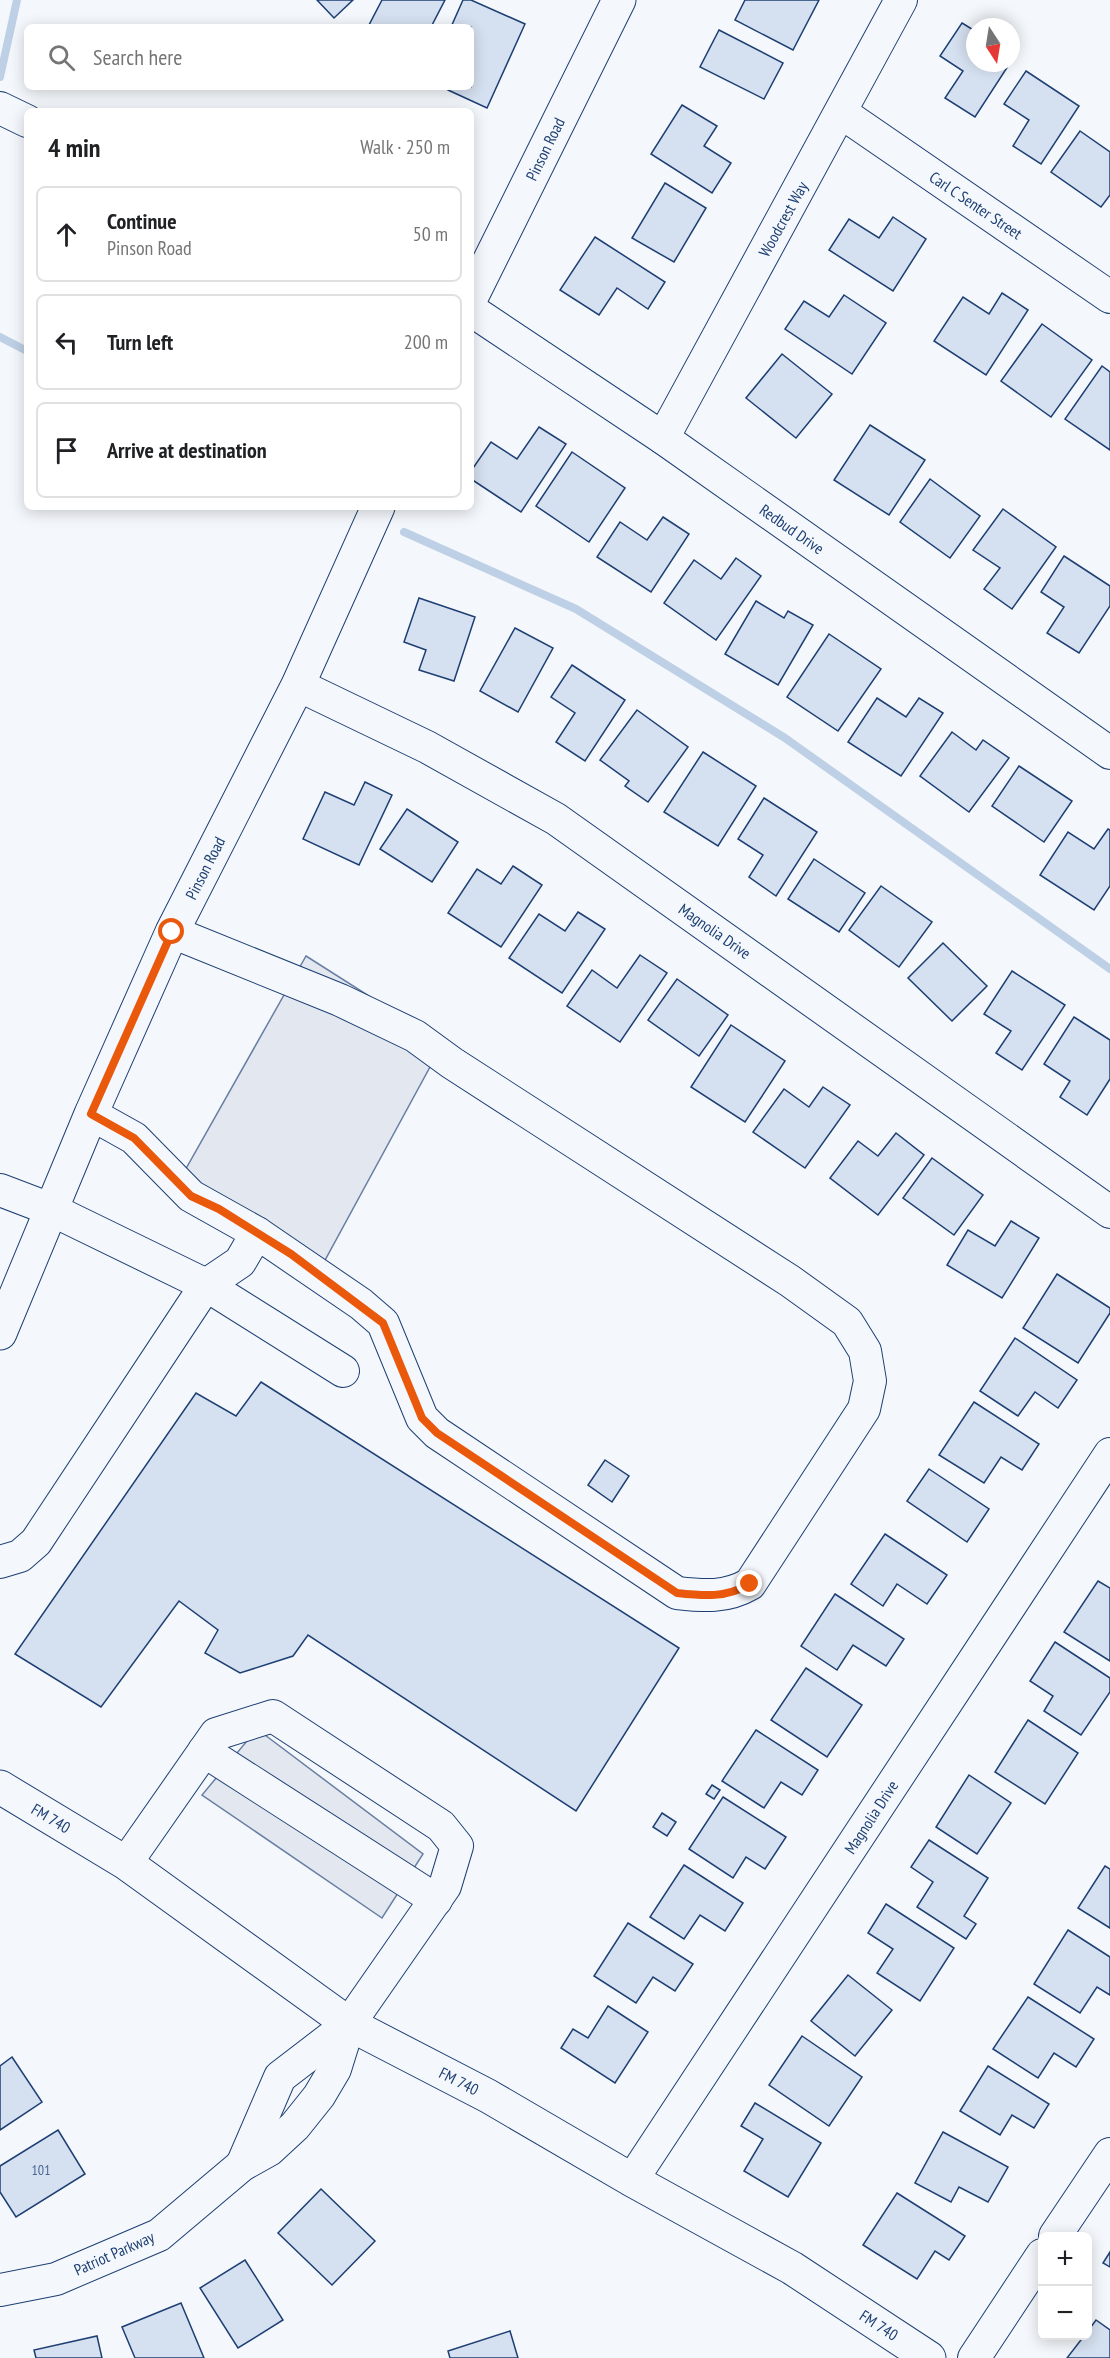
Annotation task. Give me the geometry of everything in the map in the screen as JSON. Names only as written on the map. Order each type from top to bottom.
[{"type":"main road","name":"Pinson Road","points":[[474,292],[615,1]]},
{"type":"main road","name":"Pinson Road","points":[[0,1333],[50,1209],[172,932],[298,685],[377,510]]},
{"type":"main road","name":"FM 740","points":[[0,1787],[126,1863],[349,2024],[488,2096],[632,2180],[792,2268],[929,2358]]},
{"type":"street","name":"Woodcrest Way","points":[[663,438],[842,113],[901,0]]},
{"type":"street","points":[[0,108],[24,120]]},
{"type":"street","name":"Carl C Senter Street","points":[[842,113],[1110,297]]},
{"type":"street","name":"Redbud Drive","points":[[474,312],[663,438],[1110,753]]},
{"type":"street","name":"Magnolia Drive","points":[[298,685],[427,747],[556,819],[1110,1212]]},
{"type":"street","points":[[91,1114],[134,1138],[191,1196],[219,1209],[257,1233],[361,1304],[383,1323],[422,1418],[437,1433],[677,1593],[710,1597],[735,1593],[750,1584],[864,1409],[870,1381],[865,1351],[847,1322],[790,1281],[452,1063],[415,1036],[340,1000],[172,932]]},
{"type":"street","points":[[0,1190],[50,1209],[206,1285],[343,1371]]},
{"type":"street","points":[[0,1562],[20,1556],[36,1542],[206,1285],[240,1262],[257,1233]]},
{"type":"street","name":"Magnolia Drive","points":[[632,2180],[1110,1454]]},
{"type":"street","points":[[126,1863],[216,1734],[273,1716],[441,1826],[457,1846],[445,1886],[349,2024]]},
{"type":"street","points":[[204,1751],[436,1900]]},
{"type":"street","name":"Patriot Parkway","points":[[242,2165],[280,2077],[349,2024]]},
{"type":"street","name":"Patriot Parkway","points":[[0,2290],[56,2278],[159,2235],[242,2165],[269,2150],[295,2126],[319,2096],[335,2069],[349,2024]]},
{"type":"street","points":[[1058,2232],[1110,2154]]},
{"type":"street","points":[[974,2358],[1038,2261]]},
{"type":"shaded area","points":[[306,956],[443,1043],[311,1286],[170,1197]]},
{"type":"shaded area","points":[[257,1729],[423,1854],[382,1918],[202,1795]]},
{"type":"building","points":[[317,0],[353,0],[334,18]]},
{"type":"building","points":[[382,0],[445,0],[433,24],[370,24]]},
{"type":"building","points":[[463,0],[471,0],[525,24],[487,108],[448,90],[474,90],[474,24],[452,24]]},
{"type":"building","points":[[745,0],[819,0],[793,50],[735,20]]},
{"type":"building","points":[[962,23],[966,25],[966,72],[1004,72],[975,117],[945,98],[963,71],[940,56]]},
{"type":"building","points":[[719,30],[783,63],[764,99],[700,67]]},
{"type":"building","points":[[1026,71],[1079,106],[1041,164],[1013,146],[1029,120],[1004,104]]},
{"type":"building","points":[[682,105],[717,126],[704,146],[731,163],[712,193],[651,154]]},
{"type":"building","points":[[1080,131],[1110,152],[1110,195],[1101,207],[1051,172]]},
{"type":"building","points":[[665,183],[706,208],[674,262],[632,238]]},
{"type":"building","points":[[893,217],[926,239],[893,291],[829,250],[849,219],[879,238]]},
{"type":"building","points":[[595,237],[665,282],[648,309],[617,288],[599,315],[560,290]]},
{"type":"building","points":[[1002,293],[1028,310],[986,375],[934,341],[963,297],[989,314]]},
{"type":"building","points":[[844,295],[886,323],[852,374],[785,329],[804,301],[829,317]]},
{"type":"building","points":[[1042,324],[1092,360],[1051,417],[1001,381]]},
{"type":"building","points":[[782,354],[832,394],[796,438],[746,398]]},
{"type":"building","points":[[1102,366],[1110,372],[1110,450],[1065,419]]},
{"type":"building","points":[[870,425],[925,460],[889,515],[834,480]]},
{"type":"building","points":[[539,427],[566,444],[521,512],[474,481],[474,467],[491,442],[517,459]]},
{"type":"building","points":[[572,452],[625,488],[589,542],[536,506]]},
{"type":"building","points":[[930,479],[980,516],[950,558],[900,522]]},
{"type":"building","points":[[1003,509],[1056,547],[1012,609],[984,589],[1000,568],[973,550]]},
{"type":"building","points":[[663,517],[689,534],[651,592],[597,557],[620,522],[647,540]]},
{"type":"building","points":[[1064,556],[1110,586],[1110,606],[1079,653],[1047,633],[1064,607],[1041,592]]},
{"type":"building","points":[[736,558],[761,576],[716,640],[664,603],[694,560],[721,579]]},
{"type":"building","points":[[419,598],[475,617],[454,681],[419,670],[426,650],[404,642]]},
{"type":"building","points":[[756,601],[784,618],[788,611],[813,625],[778,685],[725,654]]},
{"type":"building","points":[[515,628],[553,648],[518,712],[480,691]]},
{"type":"building","points":[[829,634],[881,669],[838,731],[787,697]]},
{"type":"building","points":[[572,665],[625,700],[585,761],[556,742],[575,713],[551,697]]},
{"type":"building","points":[[877,698],[906,717],[919,698],[943,713],[901,776],[848,742]]},
{"type":"building","points":[[637,710],[688,747],[648,802],[625,786],[629,781],[600,760]]},
{"type":"building","points":[[952,732],[976,750],[983,740],[1009,758],[969,812],[920,776]]},
{"type":"building","points":[[703,752],[756,786],[718,846],[664,812]]},
{"type":"building","points":[[1019,766],[1072,801],[1044,842],[992,806]]},
{"type":"building","points":[[365,782],[392,795],[359,865],[303,839],[325,792],[354,805]]},
{"type":"building","points":[[764,798],[817,832],[776,896],[749,877],[763,855],[738,839]]},
{"type":"building","points":[[407,809],[458,842],[432,882],[380,849]]},
{"type":"building","points":[[1108,829],[1110,830],[1110,886],[1094,910],[1040,875],[1068,832],[1094,849]]},
{"type":"building","points":[[814,859],[865,893],[839,932],[788,899]]},
{"type":"building","points":[[513,866],[542,885],[501,947],[448,913],[477,869],[501,884]]},
{"type":"building","points":[[881,886],[932,922],[899,967],[849,930]]},
{"type":"building","points":[[578,912],[605,929],[562,993],[509,958],[539,914],[565,931]]},
{"type":"building","points":[[943,943],[987,986],[952,1021],[908,978]]},
{"type":"building","points":[[640,955],[667,973],[620,1042],[567,1006],[592,970],[617,988]]},
{"type":"building","points":[[1012,971],[1065,1005],[1022,1070],[996,1053],[1011,1031],[984,1014]]},
{"type":"building","points":[[677,979],[728,1015],[699,1056],[648,1020]]},
{"type":"building","points":[[1074,1017],[1110,1040],[1110,1079],[1087,1115],[1060,1097],[1070,1081],[1044,1064]]},
{"type":"building","points":[[731,1025],[785,1061],[745,1122],[691,1087]]},
{"type":"building","points":[[823,1087],[850,1105],[805,1168],[753,1132],[784,1089],[809,1107]]},
{"type":"building","points":[[896,1133],[924,1155],[878,1215],[830,1178],[858,1141],[878,1156]]},
{"type":"building","points":[[932,1158],[983,1195],[954,1235],[903,1198]]},
{"type":"building","points":[[1011,1221],[1039,1238],[1002,1298],[947,1265],[968,1230],[995,1246]]},
{"type":"building","points":[[1057,1274],[1110,1308],[1110,1313],[1078,1363],[1023,1328]]},
{"type":"building","points":[[1015,1338],[1077,1380],[1058,1408],[1035,1392],[1018,1416],[980,1391]]},
{"type":"building","points":[[261,1382],[679,1648],[576,1811],[308,1635],[293,1656],[240,1673],[205,1653],[218,1630],[179,1601],[101,1707],[15,1654],[196,1393],[236,1416]]},
{"type":"building","points":[[974,1402],[1039,1444],[1022,1470],[1001,1457],[984,1483],[939,1455]]},
{"type":"building","points":[[605,1460],[629,1476],[612,1502],[588,1485]]},
{"type":"building","points":[[929,1469],[989,1509],[967,1542],[907,1501]]},
{"type":"building","points":[[885,1534],[947,1575],[927,1604],[897,1584],[883,1606],[851,1584]]},
{"type":"building","points":[[1098,1581],[1110,1588],[1110,1661],[1064,1632]]},
{"type":"building","points":[[835,1594],[904,1639],[886,1666],[853,1645],[837,1670],[801,1646]]},
{"type":"building","points":[[1055,1642],[1110,1678],[1110,1692],[1081,1735],[1044,1711],[1053,1696],[1030,1681]]},
{"type":"building","points":[[806,1668],[862,1705],[827,1757],[771,1720]]},
{"type":"building","points":[[1028,1720],[1078,1753],[1045,1804],[995,1772]]},
{"type":"building","points":[[756,1730],[818,1770],[802,1795],[781,1782],[764,1808],[722,1781]]},
{"type":"building","points":[[969,1775],[1011,1803],[977,1854],[936,1827]]},
{"type":"building","points":[[712,1785],[720,1790],[714,1799],[706,1794]]},
{"type":"building","points":[[723,1797],[786,1837],[765,1869],[746,1857],[733,1878],[689,1849]]},
{"type":"building","points":[[662,1813],[676,1822],[667,1836],[653,1827]]},
{"type":"building","points":[[929,1840],[988,1878],[964,1916],[976,1924],[966,1939],[917,1907],[933,1882],[911,1867]]},
{"type":"building","points":[[684,1865],[743,1903],[725,1931],[700,1915],[684,1939],[650,1917]]},
{"type":"building","points":[[1105,1866],[1110,1869],[1110,1928],[1078,1908]]},
{"type":"building","points":[[886,1904],[954,1948],[920,2001],[877,1973],[893,1949],[868,1933]]},
{"type":"building","points":[[628,1923],[693,1964],[675,1991],[653,1977],[636,2003],[594,1976]]},
{"type":"building","points":[[1068,1930],[1110,1957],[1110,1995],[1097,1987],[1080,2013],[1034,1984]]},
{"type":"building","points":[[848,1975],[892,2010],[855,2056],[811,2021]]},
{"type":"building","points":[[1028,1997],[1094,2039],[1076,2067],[1054,2053],[1038,2078],[993,2049]]},
{"type":"building","points":[[608,2006],[648,2032],[615,2083],[561,2048],[573,2029],[588,2038]]},
{"type":"building","points":[[802,2036],[862,2077],[829,2126],[769,2085]]},
{"type":"building","points":[[12,2057],[42,2102],[0,2130],[0,2066]]},
{"type":"building","points":[[988,2066],[1049,2104],[1034,2128],[1012,2115],[1000,2135],[960,2111]]},
{"type":"building","points":[[755,2103],[821,2143],[788,2197],[744,2171],[763,2139],[741,2126]]},
{"type":"building","points":[[58,2130],[85,2174],[16,2217],[0,2192],[0,2166]]},
{"type":"building","points":[[943,2132],[1008,2167],[988,2202],[959,2187],[951,2202],[915,2183]]},
{"type":"building","points":[[321,2189],[375,2241],[332,2285],[278,2233]]},
{"type":"building","points":[[897,2193],[965,2236],[949,2260],[935,2251],[917,2279],[863,2245]]},
{"type":"building","points":[[1110,2252],[1110,2267],[1103,2263]]},
{"type":"building","points":[[245,2260],[283,2320],[238,2348],[200,2288]]},
{"type":"building","points":[[181,2303],[204,2358],[135,2358],[122,2327]]},
{"type":"building","points":[[1096,2320],[1110,2330],[1110,2358],[1067,2358],[1081,2340],[1092,2340],[1092,2326]]},
{"type":"building","points":[[510,2331],[518,2358],[450,2358],[448,2351]]},
{"type":"building","points":[[97,2336],[102,2358],[36,2358],[34,2350]]},
{"type":"waterway","points":[[0,77],[17,0]]},
{"type":"waterway","points":[[0,337],[24,349]]},
{"type":"waterway","points":[[404,532],[576,609],[785,738],[1110,969]]},
{"type":"route","points":[[172,932],[91,1114],[134,1138],[191,1196],[219,1209],[291,1254],[328,1283],[361,1304],[383,1323],[422,1418],[437,1433],[677,1593],[710,1597],[735,1593],[750,1584]]}]
